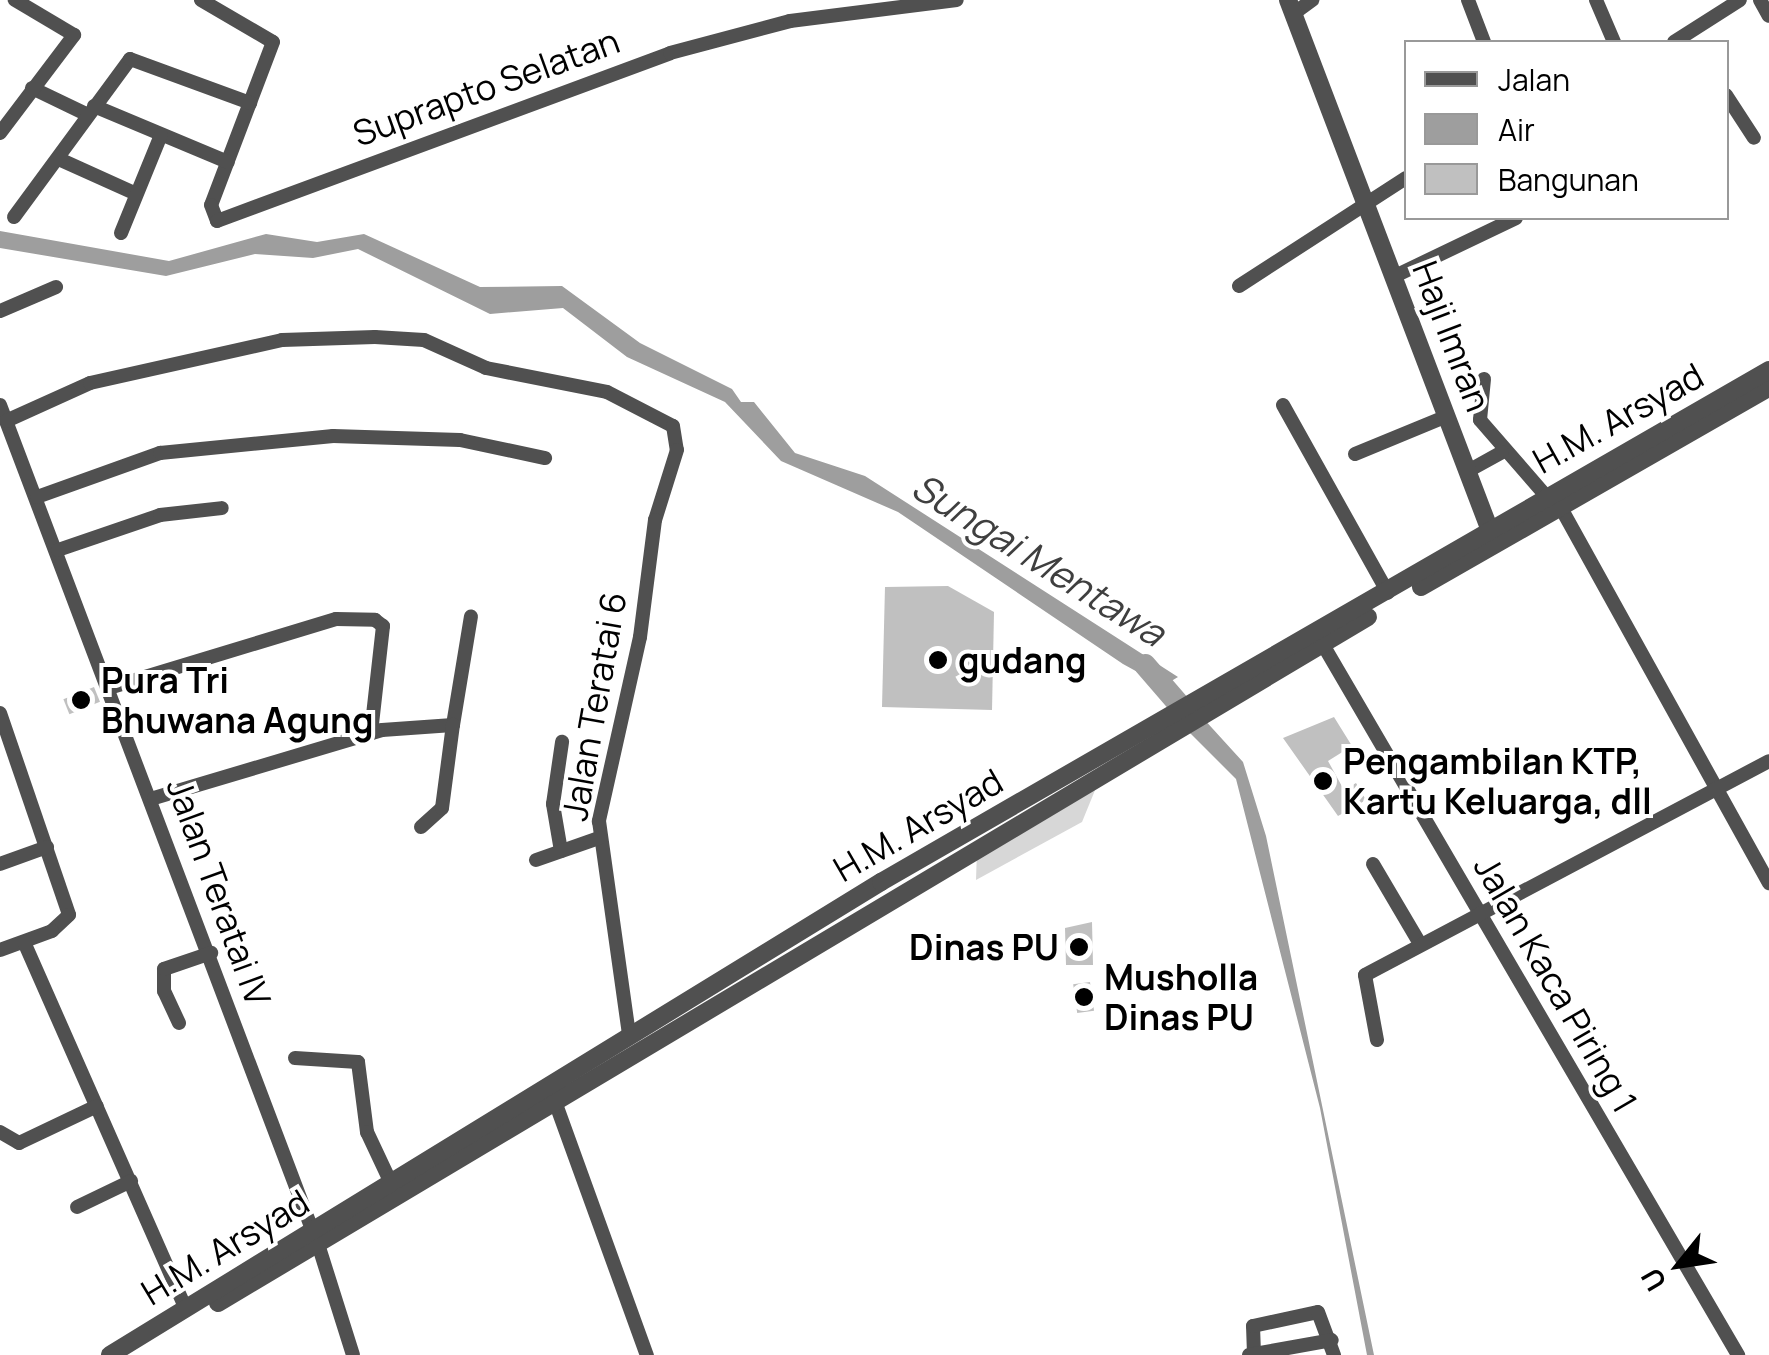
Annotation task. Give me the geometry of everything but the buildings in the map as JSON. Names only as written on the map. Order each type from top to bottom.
[{"type":"street","points":[[0,132],[74,35],[15,0]]},
{"type":"street","points":[[32,88],[228,162],[271,37],[201,0]]},
{"type":"street","name":"Suprapto Selatan","points":[[228,162],[211,205],[218,220],[670,53],[882,3],[957,0]]},
{"type":"street","points":[[1291,7],[1312,0]]},
{"type":"street","points":[[1468,0],[1483,40]]},
{"type":"street","points":[[1596,0],[1613,40]]},
{"type":"street","points":[[1760,0],[1769,16]]},
{"type":"street","points":[[1685,40],[1733,2]]},
{"type":"street","name":"Haji Imran","points":[[1291,7],[1489,528]]},
{"type":"street","points":[[14,218],[61,160],[91,110],[136,57],[250,102]]},
{"type":"street","points":[[1729,100],[1754,138]]},
{"type":"street","points":[[121,233],[134,193],[161,135]]},
{"type":"street","points":[[61,160],[134,193]]},
{"type":"street","points":[[1240,286],[1366,198],[1404,179]]},
{"type":"street","points":[[1395,276],[1512,220]]},
{"type":"street","points":[[0,311],[56,287]]},
{"type":"street","name":"Jalan Teratai 6","points":[[6,421],[90,382],[282,340],[375,336],[424,340],[486,368],[607,392],[663,418],[676,430],[677,450],[655,520],[599,838],[629,1035]]},
{"type":"street","name":"H.M. Arsyad","points":[[1671,436],[1769,370]]},
{"type":"street","points":[[1484,379],[1480,420],[1502,452],[1554,502],[1769,883]]},
{"type":"street","name":"H.M. Arsyad","points":[[1199,705],[1322,644],[1554,502],[1671,436],[1769,388]]},
{"type":"street","name":"Jalan Teratai IV","points":[[0,405],[154,798],[316,1238],[353,1355]]},
{"type":"street","points":[[1283,405],[1388,593]]},
{"type":"street","points":[[1355,454],[1447,416]]},
{"type":"street","points":[[37,497],[160,453],[315,438],[460,440],[546,458]]},
{"type":"street","points":[[1468,470],[1502,452]]},
{"type":"street","name":"H.M. Arsyad","points":[[110,1355],[316,1238],[391,1182],[551,1093],[629,1035],[1199,705],[1489,528],[1554,502]]},
{"type":"street","points":[[58,550],[160,515],[222,508]]},
{"type":"street","points":[[421,826],[442,808],[471,616]]},
{"type":"street","points":[[112,687],[336,618],[375,620],[383,626],[371,733]]},
{"type":"street","name":"Jalan Kaca Piring 1","points":[[1322,644],[1738,1355]]},
{"type":"street","points":[[0,713],[68,915],[24,942],[0,950]]},
{"type":"street","name":"H.M. Arsyad","points":[[132,1355],[551,1093],[1174,719]]},
{"type":"street","points":[[154,798],[371,733],[453,725]]},
{"type":"street","points":[[560,851],[553,804],[562,742]]},
{"type":"street","points":[[1376,1040],[1362,980],[1419,942],[1769,761]]},
{"type":"street","points":[[536,860],[599,838]]},
{"type":"street","points":[[0,864],[47,846]]},
{"type":"street","points":[[1373,864],[1419,942]]},
{"type":"street","points":[[24,942],[186,1309]]},
{"type":"street","points":[[179,1023],[164,991],[164,969],[210,953]]},
{"type":"street","points":[[295,1058],[358,1062],[363,1116],[391,1182]]},
{"type":"street","points":[[551,1093],[647,1355]]},
{"type":"street","points":[[0,1132],[19,1143],[97,1106]]},
{"type":"street","points":[[76,1206],[131,1181]]},
{"type":"street","points":[[1318,1312],[1333,1348],[1251,1354],[1254,1326],[1318,1312]]},
{"type":"shaded area","points":[[1100,778],[1082,822],[976,880],[977,850]]},
{"type":"water","name":"Sungai Mentawa","points":[[0,231],[169,261],[266,234],[317,242],[364,234],[480,287],[562,286],[640,343],[732,389],[741,402],[754,402],[795,453],[865,476],[1178,677],[1163,686],[1123,664],[898,512],[781,461],[725,402],[627,357],[563,308],[490,314],[358,249],[313,258],[255,254],[166,276],[0,248]]},
{"type":"water","name":"Sungai Mentawa","points":[[1202,717],[1243,762],[1266,836],[1374,1355],[1367,1355],[1320,1108],[1236,779],[1184,727]]},
{"type":"waterway","points":[[1145,665],[1195,723]]},
{"type":"place","name":"gudang","points":[[938,660]]},
{"type":"place","name":"Pura Tri Bhuwana Agung","points":[[81,700]]},
{"type":"place","name":"Pengambilan KTP, Kartu Keluarga, dll","points":[[1323,781]]},
{"type":"place","name":"Dinas PU","points":[[1079,947]]},
{"type":"place","name":"Musholla Dinas PU","points":[[1084,997]]}]
